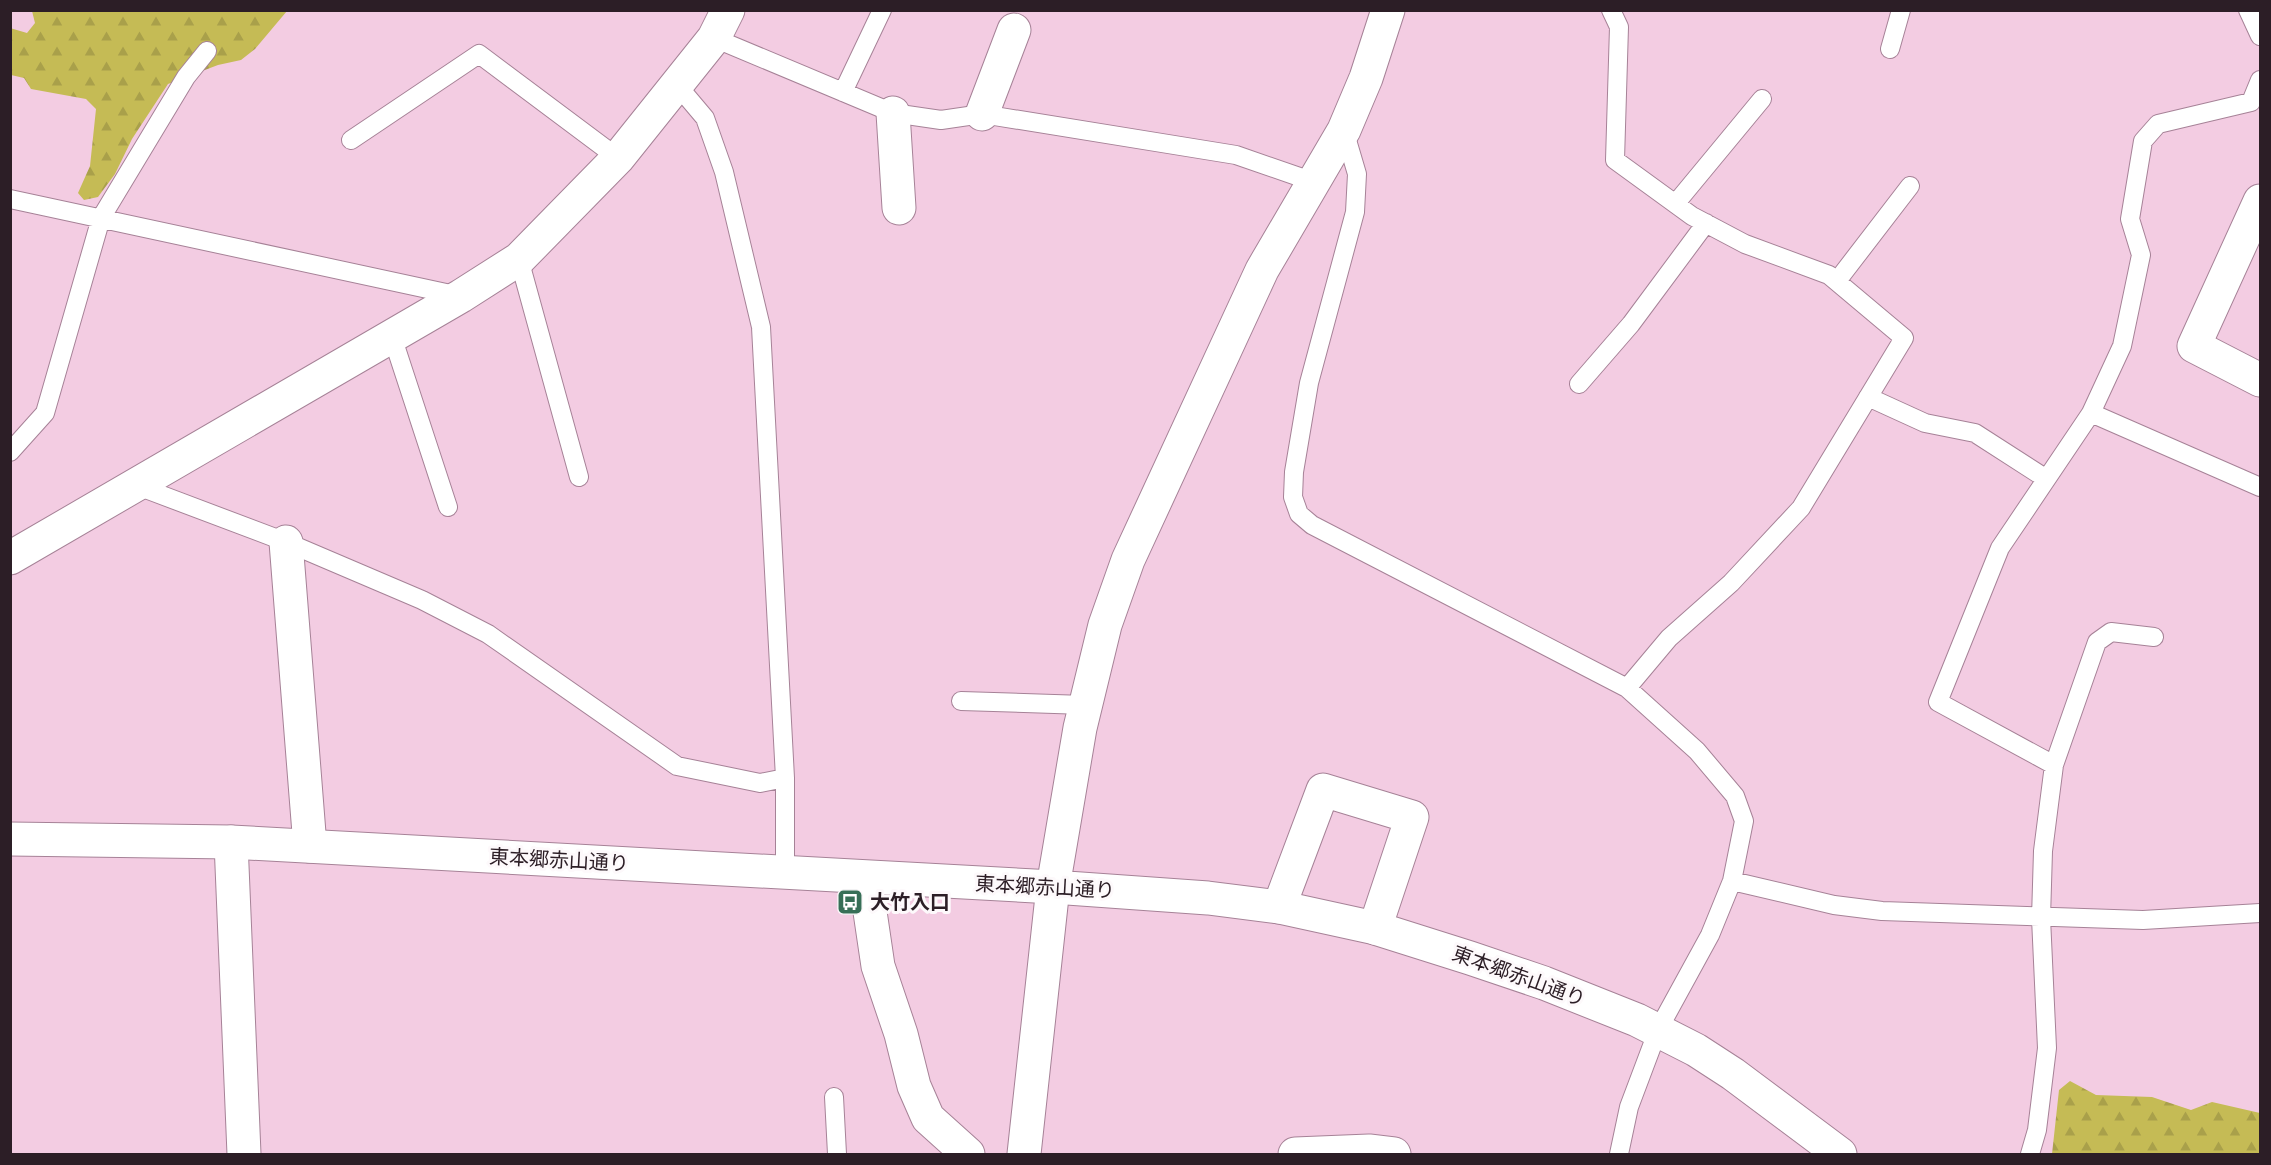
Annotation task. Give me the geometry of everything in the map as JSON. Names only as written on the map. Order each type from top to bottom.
[{"type":"street","points":[[1024,1155],[1053,887],[1085,705],[1105,625],[1128,560],[1262,270],[1344,130],[1366,78],[1388,10]]},
{"type":"street","points":[[10,558],[392,336],[519,259],[618,158],[678,86],[721,24]]},
{"type":"street","points":[[982,114],[1014,30]]},
{"type":"street","points":[[892,113],[899,208]]},
{"type":"street","points":[[2260,201],[2194,346],[2260,380]]},
{"type":"street","points":[[286,542],[310,846]]},
{"type":"street","points":[[1279,907],[1323,790],[1412,817],[1375,928]]},
{"type":"street","name":"東本郷赤山通り","points":[[10,839],[231,842],[310,846],[1053,887],[1208,898],[1279,907],[1375,928],[1544,983],[1658,1030],[1733,1074],[1840,1155]]},
{"type":"street","points":[[231,842],[244,1155]]},
{"type":"street","points":[[865,878],[878,966],[901,1034],[914,1086],[928,1118],[968,1155]]},
{"type":"street","points":[[1294,1155],[1369,1151],[1394,1155]]},
{"type":"lane","points":[[843,92],[882,10]]},
{"type":"lane","points":[[1611,10],[1620,27],[1615,160],[1706,223],[1745,244],[1829,275],[1904,338],[1801,508],[1731,583],[1670,638],[1627,688]]},
{"type":"lane","points":[[1890,49],[1901,10]]},
{"type":"lane","points":[[2248,10],[2260,36]]},
{"type":"lane","points":[[721,24],[843,92],[892,113],[941,120],[982,114],[1236,155],[1314,182]]},
{"type":"lane","points":[[10,452],[45,413],[101,218],[186,77],[207,51]]},
{"type":"lane","points":[[351,140],[479,54],[618,158]]},
{"type":"lane","points":[[2054,765],[1938,702],[2000,548],[2045,478],[2091,413],[2122,346],[2141,255],[2130,219],[2143,141],[2158,124],[2251,102],[2260,80]]},
{"type":"lane","points":[[678,86],[705,118],[724,172],[761,327],[785,778],[785,873]]},
{"type":"lane","points":[[1676,203],[1762,99]]},
{"type":"lane","points":[[1344,130],[1357,174],[1355,212],[1309,383],[1294,472],[1293,497],[1299,514],[1312,525],[1627,688],[1697,751],[1735,796],[1744,821],[1732,881],[1710,935],[1658,1030],[1629,1107],[1619,1155]]},
{"type":"lane","points":[[1837,281],[1910,186]]},
{"type":"lane","points":[[10,199],[460,296]]},
{"type":"lane","points":[[1579,384],[1631,324],[1706,223]]},
{"type":"lane","points":[[519,259],[579,477]]},
{"type":"lane","points":[[392,336],[448,507]]},
{"type":"lane","points":[[1868,397],[1925,423],[1974,433],[2045,478]]},
{"type":"lane","points":[[2091,413],[2260,487]]},
{"type":"lane","points":[[135,485],[286,542],[422,600],[488,634],[677,766],[760,783],[785,778]]},
{"type":"lane","points":[[2030,1155],[2037,1130],[2047,1048],[2041,918],[2043,851],[2054,765],[2097,642],[2111,632],[2154,637]]},
{"type":"lane","points":[[961,701],[1085,705]]},
{"type":"lane","points":[[1732,881],[1834,905],[1882,911],[2143,920],[2260,913]]},
{"type":"lane","points":[[834,1097],[837,1155]]},
{"type":"green space","points":[[32,11],[287,11],[255,49],[241,60],[218,65],[168,84],[132,139],[115,174],[98,197],[84,200],[78,193],[90,166],[96,109],[86,99],[31,89],[24,78],[11,75],[10,28],[27,33],[35,23]]},
{"type":"green space","points":[[2070,1081],[2096,1095],[2152,1097],[2191,1110],[2212,1102],[2260,1113],[2260,1154],[2052,1154],[2059,1090]]},
{"type":"place","name":"大竹入口","points":[[850,902]]}]
